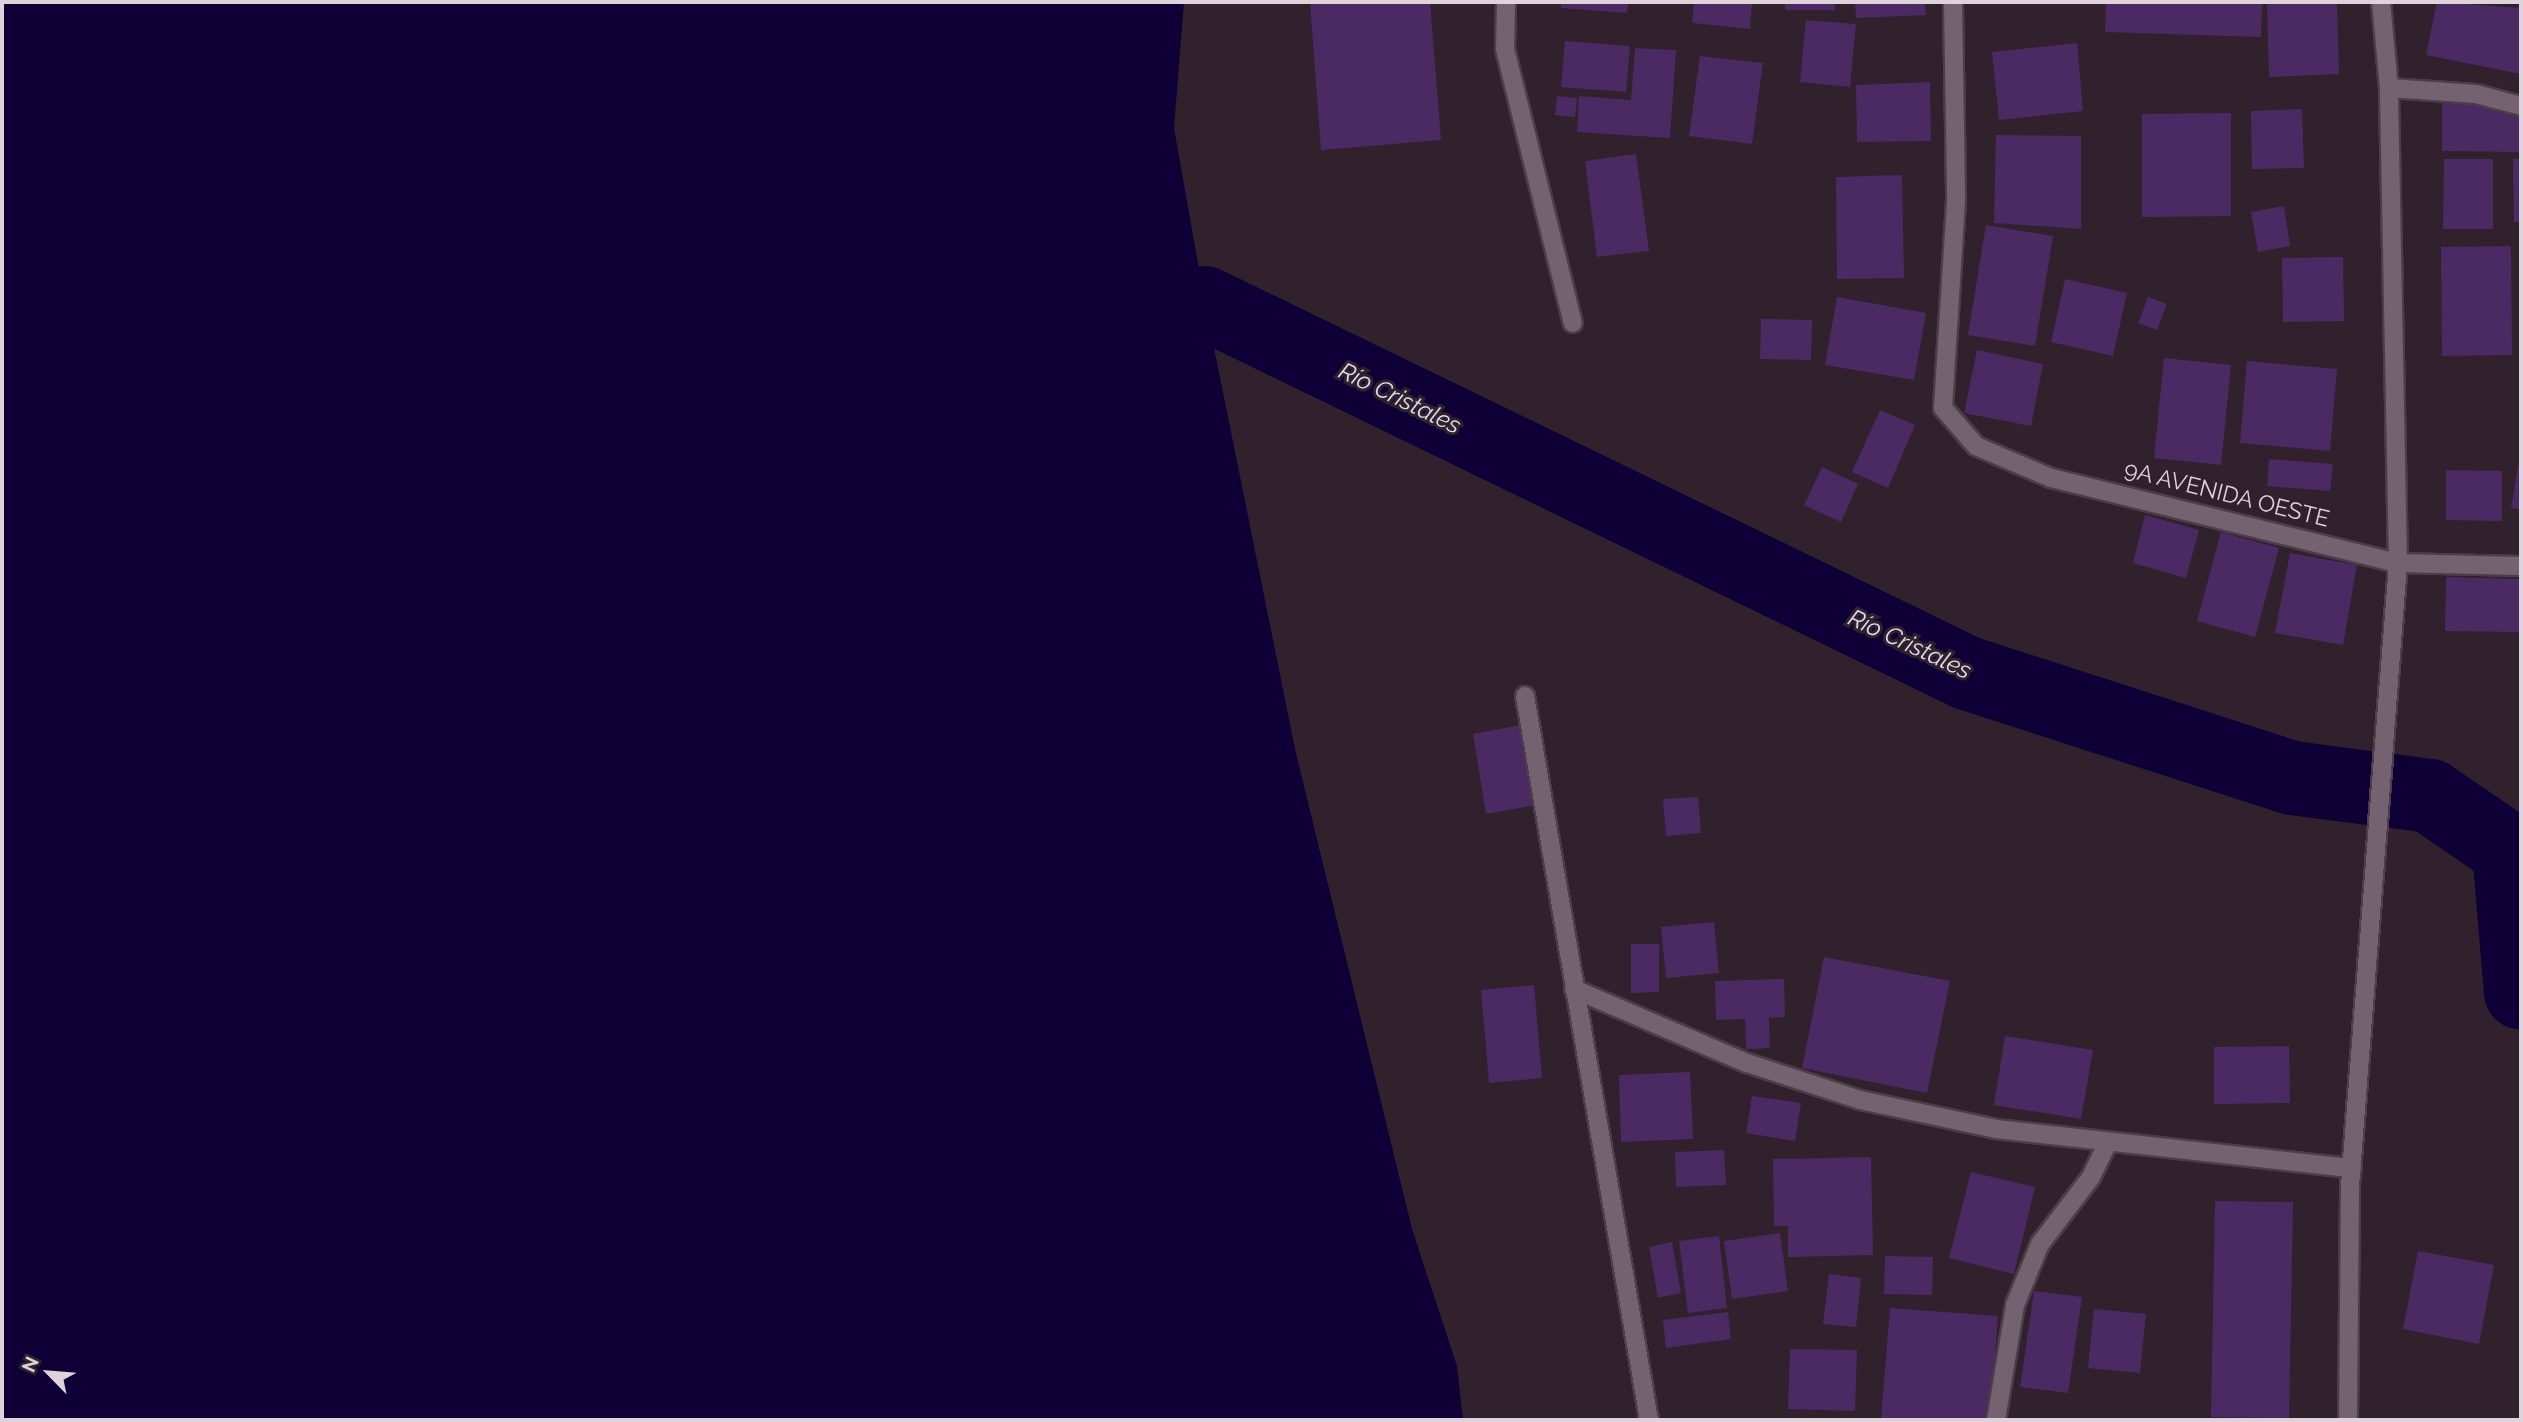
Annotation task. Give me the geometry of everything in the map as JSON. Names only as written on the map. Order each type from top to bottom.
[{"type":"street","points":[[1506,2],[1505,49],[1573,323]]},
{"type":"street","name":"9A AVENIDA OESTE","points":[[1953,2],[1956,201],[1943,408],[1976,446],[2050,478],[2398,563],[2521,566]]},
{"type":"street","points":[[2348,1420],[2352,1168],[2368,993],[2384,701],[2398,563],[2389,88],[2381,2]]},
{"type":"street","points":[[2389,88],[2476,94],[2521,106]]},
{"type":"street","points":[[1525,696],[1649,1420]]},
{"type":"street","points":[[1574,989],[1747,1063],[1860,1100],[2107,1143],[2352,1168]]},
{"type":"street","points":[[1996,1420],[2015,1305],[2040,1244],[2091,1177],[2107,1143]]},
{"type":"shaded area","points":[[2,2],[1184,2],[1174,128],[1205,303],[1295,749],[1412,1229],[1457,1366],[1463,1420],[2,1420]]},
{"type":"building","points":[[1310,2],[1430,2],[1441,140],[1321,150]]},
{"type":"building","points":[[1561,2],[1628,2],[1627,13],[1561,8]]},
{"type":"building","points":[[1694,2],[1752,2],[1750,29],[1692,23]]},
{"type":"building","points":[[1785,2],[1835,2],[1835,10],[1785,10]]},
{"type":"building","points":[[1855,2],[1925,2],[1926,15],[1856,18]]},
{"type":"building","points":[[2106,2],[2262,2],[2261,37],[2105,32]]},
{"type":"building","points":[[2267,2],[2337,2],[2339,74],[2269,77]]},
{"type":"building","points":[[2437,2],[2521,8],[2521,74],[2426,55]]},
{"type":"building","points":[[1806,20],[1856,24],[1850,87],[1800,82]]},
{"type":"building","points":[[1565,41],[1630,46],[1626,92],[1561,87]]},
{"type":"building","points":[[2077,43],[2083,111],[1999,120],[1992,52]]},
{"type":"building","points":[[1635,48],[1676,50],[1670,138],[1577,132],[1579,96],[1631,100]]},
{"type":"building","points":[[1700,56],[1763,63],[1752,144],[1689,136]]},
{"type":"building","points":[[1930,82],[1931,141],[1857,142],[1856,85]]},
{"type":"building","points":[[1557,96],[1577,98],[1575,117],[1555,115]]},
{"type":"building","points":[[2442,96],[2521,96],[2521,152],[2442,151]]},
{"type":"building","points":[[2302,109],[2304,168],[2252,169],[2251,111]]},
{"type":"building","points":[[2231,113],[2231,216],[2142,217],[2142,114]]},
{"type":"building","points":[[1996,135],[2081,136],[2081,229],[1994,223]]},
{"type":"building","points":[[1636,154],[1649,251],[1597,257],[1585,161]]},
{"type":"building","points":[[2444,159],[2493,159],[2493,229],[2443,229]]},
{"type":"building","points":[[2513,159],[2521,159],[2521,222],[2514,222]]},
{"type":"building","points":[[1902,175],[1904,278],[1837,279],[1836,177]]},
{"type":"building","points":[[2284,206],[2290,246],[2258,252],[2251,212]]},
{"type":"building","points":[[1986,225],[2053,236],[2035,346],[1968,335]]},
{"type":"building","points":[[2511,246],[2512,355],[2442,356],[2441,247]]},
{"type":"building","points":[[2343,257],[2344,321],[2283,322],[2282,258]]},
{"type":"building","points":[[2065,279],[2127,293],[2113,356],[2051,342]]},
{"type":"building","points":[[1837,297],[1926,313],[1914,380],[1825,365]]},
{"type":"building","points":[[2148,297],[2167,304],[2157,330],[2138,323]]},
{"type":"building","points":[[1761,319],[1812,320],[1811,360],[1760,359]]},
{"type":"building","points":[[1977,350],[2043,364],[2031,426],[1964,413]]},
{"type":"building","points":[[2164,358],[2231,365],[2221,465],[2154,458]]},
{"type":"building","points":[[2247,361],[2337,369],[2330,451],[2240,443]]},
{"type":"building","points":[[1880,410],[1915,425],[1888,488],[1852,472]]},
{"type":"building","points":[[2521,456],[2521,510],[2511,508]]},
{"type":"building","points":[[2269,459],[2333,464],[2330,491],[2267,486]]},
{"type":"building","points":[[1822,467],[1858,484],[1841,522],[1804,505]]},
{"type":"building","points":[[2446,470],[2502,471],[2502,521],[2446,520]]},
{"type":"building","points":[[2145,515],[2199,530],[2186,578],[2133,563]]},
{"type":"building","points":[[2221,532],[2279,548],[2255,637],[2197,621]]},
{"type":"building","points":[[2290,553],[2357,565],[2343,645],[2275,633]]},
{"type":"building","points":[[2446,577],[2521,579],[2521,632],[2445,631]]},
{"type":"building","points":[[1521,725],[1535,805],[1486,814],[1473,734]]},
{"type":"building","points":[[1698,797],[1701,833],[1666,836],[1663,799]]},
{"type":"building","points":[[1714,922],[1719,973],[1666,978],[1661,927]]},
{"type":"building","points":[[1631,944],[1659,944],[1659,992],[1631,993]]},
{"type":"building","points":[[1824,957],[1950,981],[1927,1093],[1802,1068]]},
{"type":"building","points":[[1784,979],[1785,1017],[1769,1018],[1770,1048],[1746,1049],[1745,1019],[1716,1020],[1715,981]]},
{"type":"building","points":[[1534,985],[1542,1078],[1489,1083],[1481,990]]},
{"type":"building","points":[[2005,1036],[2093,1050],[2081,1119],[1994,1105]]},
{"type":"building","points":[[2289,1046],[2290,1103],[2214,1104],[2214,1047]]},
{"type":"building","points":[[1690,1072],[1693,1139],[1621,1142],[1619,1075]]},
{"type":"building","points":[[1752,1096],[1801,1103],[1795,1141],[1746,1133]]},
{"type":"building","points":[[1724,1150],[1726,1185],[1676,1187],[1675,1152]]},
{"type":"building","points":[[1871,1157],[1873,1255],[1788,1257],[1788,1226],[1774,1226],[1773,1159]]},
{"type":"building","points":[[1971,1172],[2035,1187],[2014,1274],[1949,1258]]},
{"type":"building","points":[[2215,1201],[2293,1202],[2289,1418],[2211,1417]]},
{"type":"building","points":[[1780,1233],[1788,1291],[1732,1299],[1724,1241]]},
{"type":"building","points":[[1719,1236],[1727,1308],[1688,1313],[1679,1241]]},
{"type":"building","points":[[1672,1242],[1681,1293],[1658,1298],[1649,1247]]},
{"type":"building","points":[[2418,1251],[2494,1265],[2479,1344],[2403,1329]]},
{"type":"building","points":[[1885,1256],[1933,1257],[1932,1295],[1884,1294]]},
{"type":"building","points":[[1829,1274],[1861,1278],[1856,1327],[1823,1324]]},
{"type":"building","points":[[2034,1291],[2082,1297],[2068,1393],[2020,1387]]},
{"type":"building","points":[[1890,1308],[1998,1316],[1990,1420],[1881,1420]]},
{"type":"building","points":[[2094,1309],[2146,1314],[2140,1373],[2088,1368]]},
{"type":"building","points":[[1728,1312],[1731,1339],[1666,1348],[1663,1320]]},
{"type":"building","points":[[1790,1349],[1857,1350],[1855,1411],[1788,1409]]},
{"type":"waterway","name":"Río Cristales","points":[[1205,303],[1967,673],[2292,778],[2430,796],[2509,850],[2521,992]]}]
